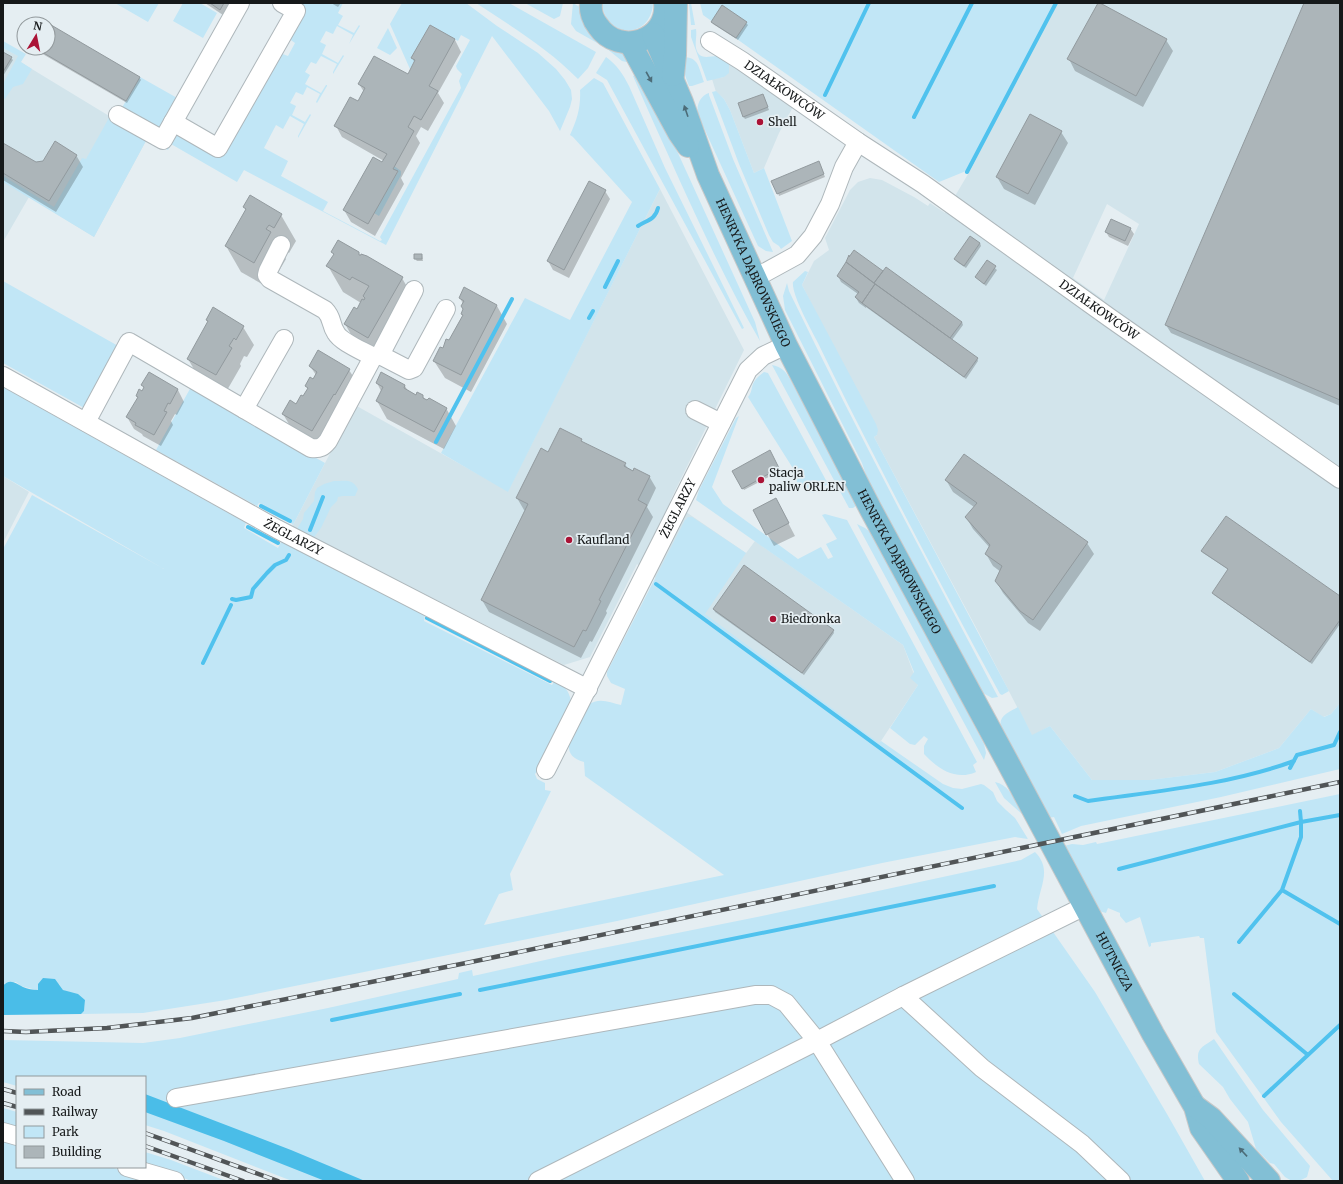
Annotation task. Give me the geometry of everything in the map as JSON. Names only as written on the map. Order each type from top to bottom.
[{"type":"main road","points":[[589,4],[594,20],[602,33],[615,41],[630,43],[638,42],[653,34],[660,26],[664,17],[665,3]]},
{"type":"main road","points":[[672,78],[675,55],[676,3]]},
{"type":"main road","name":"HENRYKA DĄBROWSKIEGO","points":[[653,34],[682,102],[708,175],[786,345],[872,510],[1036,814]]},
{"type":"main road","name":"HENRYKA DĄBROWSKIEGO","points":[[630,43],[679,133],[708,175]]},
{"type":"main road","name":"HUTNICZA","points":[[1036,814],[1152,1034],[1195,1107],[1202,1128],[1238,1181]]},
{"type":"main road","name":"HUTNICZA","points":[[1195,1107],[1211,1118],[1269,1181]]},
{"type":"street","points":[[118,114],[163,140],[240,3]]},
{"type":"street","points":[[173,122],[218,148],[296,11],[282,3]]},
{"type":"street","name":"DZIAŁKOWCÓW","points":[[710,41],[742,61],[858,142],[923,184],[1110,318],[1340,479]]},
{"type":"street","points":[[755,278],[797,255],[813,236],[830,204],[844,167],[858,142]]},
{"type":"street","points":[[281,245],[268,271],[270,278],[325,310],[330,315],[334,331],[337,335],[376,356],[409,370],[414,368],[446,309]]},
{"type":"street","points":[[86,422],[129,342],[311,448],[318,449],[324,447],[414,290]]},
{"type":"street","points":[[244,409],[284,340]]},
{"type":"street","name":"ŻEGLARZY","points":[[546,770],[748,370],[763,356],[786,345]]},
{"type":"street","name":"ŻEGLARZY","points":[[3,376],[277,529],[588,689]]},
{"type":"street","points":[[695,410],[721,423]]},
{"type":"street","points":[[538,1181],[817,1041],[902,996],[1085,906]]},
{"type":"street","points":[[176,1098],[756,995],[771,995],[786,1003],[817,1041],[905,1181]]},
{"type":"street","points":[[902,996],[982,1068],[1082,1144],[1121,1181]]},
{"type":"street","points":[[3,1132],[16,1136]]},
{"type":"street","points":[[130,1168],[175,1181]]},
{"type":"shaded area","points":[[1056,3],[1340,3],[1340,703],[1331,714],[1323,717],[1311,709],[1279,748],[1215,772],[1150,780],[1092,780],[1050,726],[1032,736],[979,633],[874,437],[877,435],[802,285],[814,261],[829,250],[825,238],[850,190],[858,182],[870,178],[882,180],[928,206],[930,203],[945,213],[971,169]],"holes":[[[1107,204],[1139,224],[1104,300],[1073,278]]]},
{"type":"shaded area","points":[[3,48],[16,54],[16,56],[19,56],[17,60],[147,139],[94,237],[29,197],[3,242]]},
{"type":"shaded area","name":"Shell","points":[[729,62],[794,105],[779,133],[764,168],[754,173],[730,110],[724,99],[716,92],[712,79],[724,77]]},
{"type":"shaded area","name":"Kaufland","points":[[660,189],[744,350],[670,501],[746,553],[755,541],[903,645],[918,685],[879,744],[637,564],[590,657],[564,665],[292,527],[355,405],[508,491]]},
{"type":"shaded area","points":[[3,476],[29,492],[3,543]]},
{"type":"shaded area","points":[[43,978],[55,979],[63,990],[78,994],[85,1000],[84,1011],[81,1014],[3,1015],[3,986],[5,984],[8,982],[13,982],[32,990],[38,990],[38,984]]},
{"type":"shaded area","points":[[146,1094],[291,1150],[365,1181],[325,1181],[146,1112]]},
{"type":"green space","points":[[115,3],[159,3],[148,22]]},
{"type":"green space","points":[[183,3],[200,3],[217,13],[203,38],[173,21]]},
{"type":"green space","points":[[293,3],[343,3],[338,13],[343,16],[338,25],[354,33],[359,25],[360,26],[349,44],[353,35],[337,26],[333,34],[326,31],[320,42],[326,45],[322,54],[338,63],[343,55],[344,56],[333,74],[337,64],[321,56],[316,64],[311,62],[305,72],[310,75],[305,84],[321,93],[326,85],[327,86],[317,103],[316,102],[320,94],[307,87],[303,95],[296,92],[290,103],[296,106],[292,115],[305,122],[310,114],[311,115],[298,138],[304,124],[290,116],[283,129],[276,125],[264,148],[288,161],[281,176],[328,202],[323,211],[380,241],[382,240],[380,237],[461,88],[459,81],[462,74],[456,66],[470,40],[461,35],[458,41],[430,25],[411,58],[415,60],[410,69],[390,24],[402,3],[466,3],[497,26],[538,53],[556,69],[571,90],[572,99],[570,107],[560,131],[549,111],[492,36],[386,245],[244,170],[237,182],[171,144],[168,150],[164,148],[175,130],[221,156],[280,53],[288,56],[295,43],[288,38]]},
{"type":"green space","points":[[476,3],[509,3],[596,52],[588,68],[578,79],[542,48]]},
{"type":"green space","points":[[525,3],[563,3],[560,16],[554,19]]},
{"type":"green space","points":[[573,3],[621,47],[631,63],[622,61],[606,48],[576,31],[571,24]]},
{"type":"green space","points":[[602,3],[653,4],[650,16],[644,24],[636,29],[628,30],[619,29],[611,23],[605,15]]},
{"type":"green space","points":[[689,3],[691,3],[695,25],[691,25]]},
{"type":"green space","points":[[700,3],[1056,3],[971,169],[939,182],[703,15]]},
{"type":"green space","points":[[388,28],[397,48],[390,55],[377,48]]},
{"type":"green space","points":[[696,29],[696,48],[699,55],[705,57],[718,56],[729,62],[729,73],[724,77],[707,81],[691,37],[691,30]]},
{"type":"green space","points":[[3,41],[16,48],[16,55],[3,48]]},
{"type":"green space","points":[[18,56],[25,56],[21,62],[32,69],[23,84],[13,87],[5,99],[3,98],[3,84]]},
{"type":"green space","points":[[606,57],[619,70],[629,86],[665,168],[744,328],[742,329],[607,80],[596,73]]},
{"type":"green space","points":[[680,57],[691,58],[697,63],[704,82],[689,86]]},
{"type":"green space","points":[[641,72],[755,322],[760,341],[708,241],[644,102],[633,76]]},
{"type":"green space","points":[[140,77],[179,99],[162,130],[120,111]]},
{"type":"green space","points":[[594,78],[603,83],[660,189],[508,492],[441,453],[525,298],[570,320],[632,202],[570,135],[578,113],[580,90]]},
{"type":"green space","points":[[716,91],[724,99],[730,110],[754,173],[764,168],[792,241],[781,249],[773,242],[769,235],[739,164],[712,92]]},
{"type":"green space","points":[[709,93],[733,159],[773,252],[766,251],[758,246],[698,115],[699,101],[703,96]]},
{"type":"green space","points":[[110,116],[147,139],[94,237],[3,182],[3,176],[54,207],[82,158],[86,159]]},
{"type":"green space","points":[[394,166],[401,171],[401,175],[379,216],[374,213],[398,172],[393,169]]},
{"type":"green space","points":[[805,271],[808,272],[802,285],[876,424],[878,430],[877,435],[874,437],[1009,691],[1002,695],[1000,694],[909,524],[802,312],[795,295],[793,282]]},
{"type":"green space","points":[[3,281],[120,347],[86,409],[3,363]]},
{"type":"green space","points":[[787,283],[789,291],[865,444],[998,697],[992,698],[983,693],[909,555],[871,490],[862,463],[785,310],[783,296]]},
{"type":"green space","points":[[772,365],[782,369],[790,379],[857,505],[853,508],[849,508]]},
{"type":"green space","points":[[764,372],[768,373],[828,484],[813,493],[808,491],[801,484],[798,486],[794,470],[748,397],[754,382]]},
{"type":"green space","points":[[3,387],[246,523],[244,528],[278,548],[281,542],[425,615],[424,621],[552,685],[555,680],[566,689],[571,701],[542,765],[535,774],[537,779],[545,783],[545,790],[551,791],[510,874],[513,890],[499,894],[484,925],[724,875],[585,776],[584,762],[575,758],[570,752],[569,745],[574,728],[588,705],[596,701],[600,701],[621,705],[625,689],[611,683],[607,676],[607,672],[685,520],[688,517],[692,517],[746,553],[705,614],[879,743],[881,741],[943,784],[953,788],[962,789],[981,784],[984,785],[993,792],[997,801],[1015,818],[1028,839],[1015,837],[882,863],[617,921],[226,1000],[143,1013],[81,1014],[84,1011],[85,1000],[63,990],[59,984],[38,986],[39,990],[21,986],[16,982],[5,983],[3,986],[3,549],[32,495],[164,569],[3,476]]},
{"type":"green space","points":[[191,387],[325,463],[293,525],[291,523],[292,521],[259,503],[257,506],[156,450]]},
{"type":"green space","points":[[739,416],[712,487],[723,504],[798,559],[821,547],[828,559],[833,557],[826,544],[837,539],[822,515],[825,514],[847,520],[977,762],[973,765],[976,772],[961,775],[941,769],[924,754],[924,746],[928,739],[924,736],[915,745],[910,744],[890,728],[918,685],[910,678],[914,672],[903,645],[696,500],[699,490],[736,418]]},
{"type":"green space","points":[[334,481],[348,481],[356,485],[358,489],[355,496],[338,497],[337,501],[331,507],[321,528],[314,537],[297,529],[303,519],[304,513],[314,501],[317,488]]},
{"type":"green space","points":[[857,524],[874,535],[984,744],[986,753],[984,760]]},
{"type":"green space","points":[[1340,703],[1340,769],[1221,797],[1081,826],[1062,834],[1054,817],[1049,818],[1000,723],[1005,715],[1018,707],[1032,735],[1050,726],[1092,780],[1149,780],[1215,772],[1279,748],[1311,709],[1324,717],[1331,714]]},
{"type":"green space","points":[[995,782],[1009,790],[1022,814],[1004,798]]},
{"type":"green space","points":[[1340,794],[1340,1181],[1333,1181],[1281,1122],[1216,1032],[1204,938],[1200,938],[1199,936],[1151,943],[1151,946],[1149,947],[1140,917],[1126,923],[1120,916],[1120,913],[1108,908],[1106,913],[1099,911],[1064,846],[1072,844],[1083,845],[1096,842],[1097,844]]},
{"type":"green space","points":[[1035,852],[1040,859],[1043,865],[1044,879],[1037,909],[1095,992],[1205,1181],[292,1181],[146,1125],[146,1076],[16,1076],[16,1086],[3,1082],[3,1040],[143,1043],[180,1038],[328,1008],[458,979],[459,973],[472,970],[473,976],[1021,860]]},
{"type":"green space","points":[[1214,1039],[1263,1110],[1310,1166],[1307,1177],[1301,1180],[1292,1181],[1285,1177],[1274,1164],[1270,1163],[1256,1149],[1248,1122],[1230,1099],[1223,1087],[1199,1064],[1199,1051],[1203,1046]]},
{"type":"green space","points":[[3,1108],[16,1112],[16,1130],[3,1126]]},
{"type":"green space","points":[[3,1137],[16,1141],[16,1168],[114,1168],[159,1181],[3,1181]]},
{"type":"green space","points":[[146,1152],[226,1181],[191,1181],[146,1166]]},
{"type":"building","points":[[210,3],[224,3],[220,10]]},
{"type":"building","points":[[1098,3],[1167,39],[1136,96],[1067,59]]},
{"type":"building","points":[[1304,3],[1340,3],[1340,400],[1165,325]]},
{"type":"building","points":[[722,5],[747,22],[736,38],[711,22]]},
{"type":"building","points":[[430,25],[455,39],[429,86],[438,91],[421,120],[414,116],[408,127],[414,131],[393,169],[398,171],[368,224],[343,210],[373,157],[382,162],[387,154],[334,126],[350,97],[358,101],[365,88],[358,84],[374,56],[408,74],[415,60],[411,58]]},
{"type":"building","points":[[56,28],[140,77],[126,101],[49,56],[56,56]]},
{"type":"building","points":[[3,52],[12,57],[3,72]]},
{"type":"building","points":[[763,94],[768,107],[743,117],[738,103]]},
{"type":"building","points":[[1030,114],[1062,131],[1028,194],[996,177]]},
{"type":"building","points":[[55,141],[77,155],[49,201],[3,173],[3,143],[36,162],[43,161]]},
{"type":"building","points":[[819,161],[824,174],[777,194],[771,181]]},
{"type":"building","points":[[589,181],[606,190],[564,270],[547,261]]},
{"type":"building","points":[[250,195],[282,214],[274,228],[269,225],[266,229],[271,232],[254,263],[225,246],[246,209],[243,207]]},
{"type":"building","points":[[1111,219],[1131,228],[1125,241],[1105,232]]},
{"type":"building","points":[[970,236],[980,243],[964,266],[954,259]]},
{"type":"building","points":[[338,240],[359,252],[359,255],[361,254],[367,256],[403,277],[368,338],[344,324],[354,307],[357,309],[362,299],[364,300],[365,298],[363,296],[369,286],[352,277],[350,280],[326,266],[334,254],[331,252]]},
{"type":"building","points":[[854,250],[883,271],[874,283],[846,262],[849,255],[849,257]]},
{"type":"building","points":[[414,254],[422,254],[422,259],[414,259]]},
{"type":"building","points":[[987,260],[996,266],[984,284],[975,277]]},
{"type":"building","points":[[846,262],[875,284],[862,303],[855,297],[859,292],[837,276]]},
{"type":"building","points":[[886,267],[962,322],[950,338],[874,283]]},
{"type":"building","points":[[875,284],[978,358],[964,377],[862,303]]},
{"type":"building","points":[[464,287],[497,305],[461,375],[433,361],[440,347],[443,348],[446,339],[449,340],[463,315],[461,314],[463,309],[461,306],[464,301],[459,298]]},
{"type":"building","points":[[213,307],[244,326],[236,340],[234,338],[229,346],[232,348],[216,375],[187,359],[208,321],[206,320]]},
{"type":"building","points":[[318,350],[350,369],[312,431],[282,414],[290,400],[296,404],[301,395],[303,396],[308,388],[305,386],[310,377],[313,379],[317,372],[309,366]]},
{"type":"building","points":[[149,372],[178,389],[170,404],[168,403],[164,411],[167,412],[154,435],[135,425],[136,423],[126,417],[138,397],[136,396],[139,389],[142,391],[144,387],[141,385]]},
{"type":"building","points":[[381,372],[405,385],[404,388],[416,395],[417,392],[423,395],[423,398],[427,400],[429,398],[447,408],[434,432],[376,401],[383,387],[376,383]]},
{"type":"building","name":"Kaufland","points":[[560,428],[582,439],[581,441],[626,463],[624,466],[633,471],[634,468],[650,476],[638,500],[647,505],[599,600],[601,601],[586,631],[583,630],[574,647],[481,600],[528,504],[516,498],[541,448],[548,452]]},
{"type":"building","points":[[770,450],[779,468],[742,489],[732,471]]},
{"type":"building","points":[[964,454],[1088,542],[1033,620],[1020,611],[995,581],[1002,566],[985,554],[990,545],[965,517],[977,503],[945,480]]},
{"type":"building","points":[[776,498],[789,523],[766,535],[753,510]]},
{"type":"building","points":[[1226,516],[1340,596],[1340,620],[1310,662],[1212,593],[1228,569],[1201,551]]},
{"type":"building","name":"Biedronka","points":[[744,565],[834,630],[802,673],[713,609]]},
{"type":"waterway","points":[[825,95],[869,3]]},
{"type":"waterway","points":[[914,117],[972,3]]},
{"type":"waterway","points":[[967,172],[1056,3]]},
{"type":"waterway","points":[[638,226],[653,217],[658,208]]},
{"type":"waterway","points":[[605,287],[618,261]]},
{"type":"waterway","points":[[436,442],[512,299]]},
{"type":"waterway","points":[[589,318],[593,311]]},
{"type":"waterway","points":[[310,530],[323,497]]},
{"type":"waterway","points":[[261,506],[290,521]]},
{"type":"waterway","points":[[248,527],[278,543]]},
{"type":"waterway","points":[[232,599],[236,600],[251,597],[253,589],[267,573],[275,565],[286,560],[289,555]]},
{"type":"waterway","points":[[656,584],[962,808]]},
{"type":"waterway","points":[[203,663],[231,605]]},
{"type":"waterway","points":[[427,618],[550,681]]},
{"type":"waterway","points":[[1290,768],[1297,755],[1334,745],[1340,732]]},
{"type":"waterway","points":[[1075,796],[1088,801],[1218,782],[1294,761]]},
{"type":"waterway","points":[[1119,869],[1301,822],[1300,811]]},
{"type":"waterway","points":[[1239,942],[1282,890],[1301,837],[1301,822],[1340,815]]},
{"type":"waterway","points":[[480,990],[994,886]]},
{"type":"waterway","points":[[1282,890],[1340,924]]},
{"type":"waterway","points":[[332,1020],[460,994]]},
{"type":"waterway","points":[[1234,994],[1308,1055]]},
{"type":"waterway","points":[[1264,1096],[1340,1025]]},
{"type":"railway","points":[[3,1031],[26,1032],[107,1028],[192,1018],[466,963],[1340,782]]},
{"type":"railway","points":[[3,1089],[16,1093]]},
{"type":"railway","points":[[3,1103],[16,1107]]},
{"type":"railway","points":[[146,1133],[278,1181]]},
{"type":"railway","points":[[146,1146],[243,1181]]},
{"type":"place","name":"Shell","points":[[760,122]]},
{"type":"place","name":"Stacja paliw ORLEN","points":[[761,480]]},
{"type":"place","name":"Kaufland","points":[[569,540]]},
{"type":"place","name":"Biedronka","points":[[773,619]]}]
